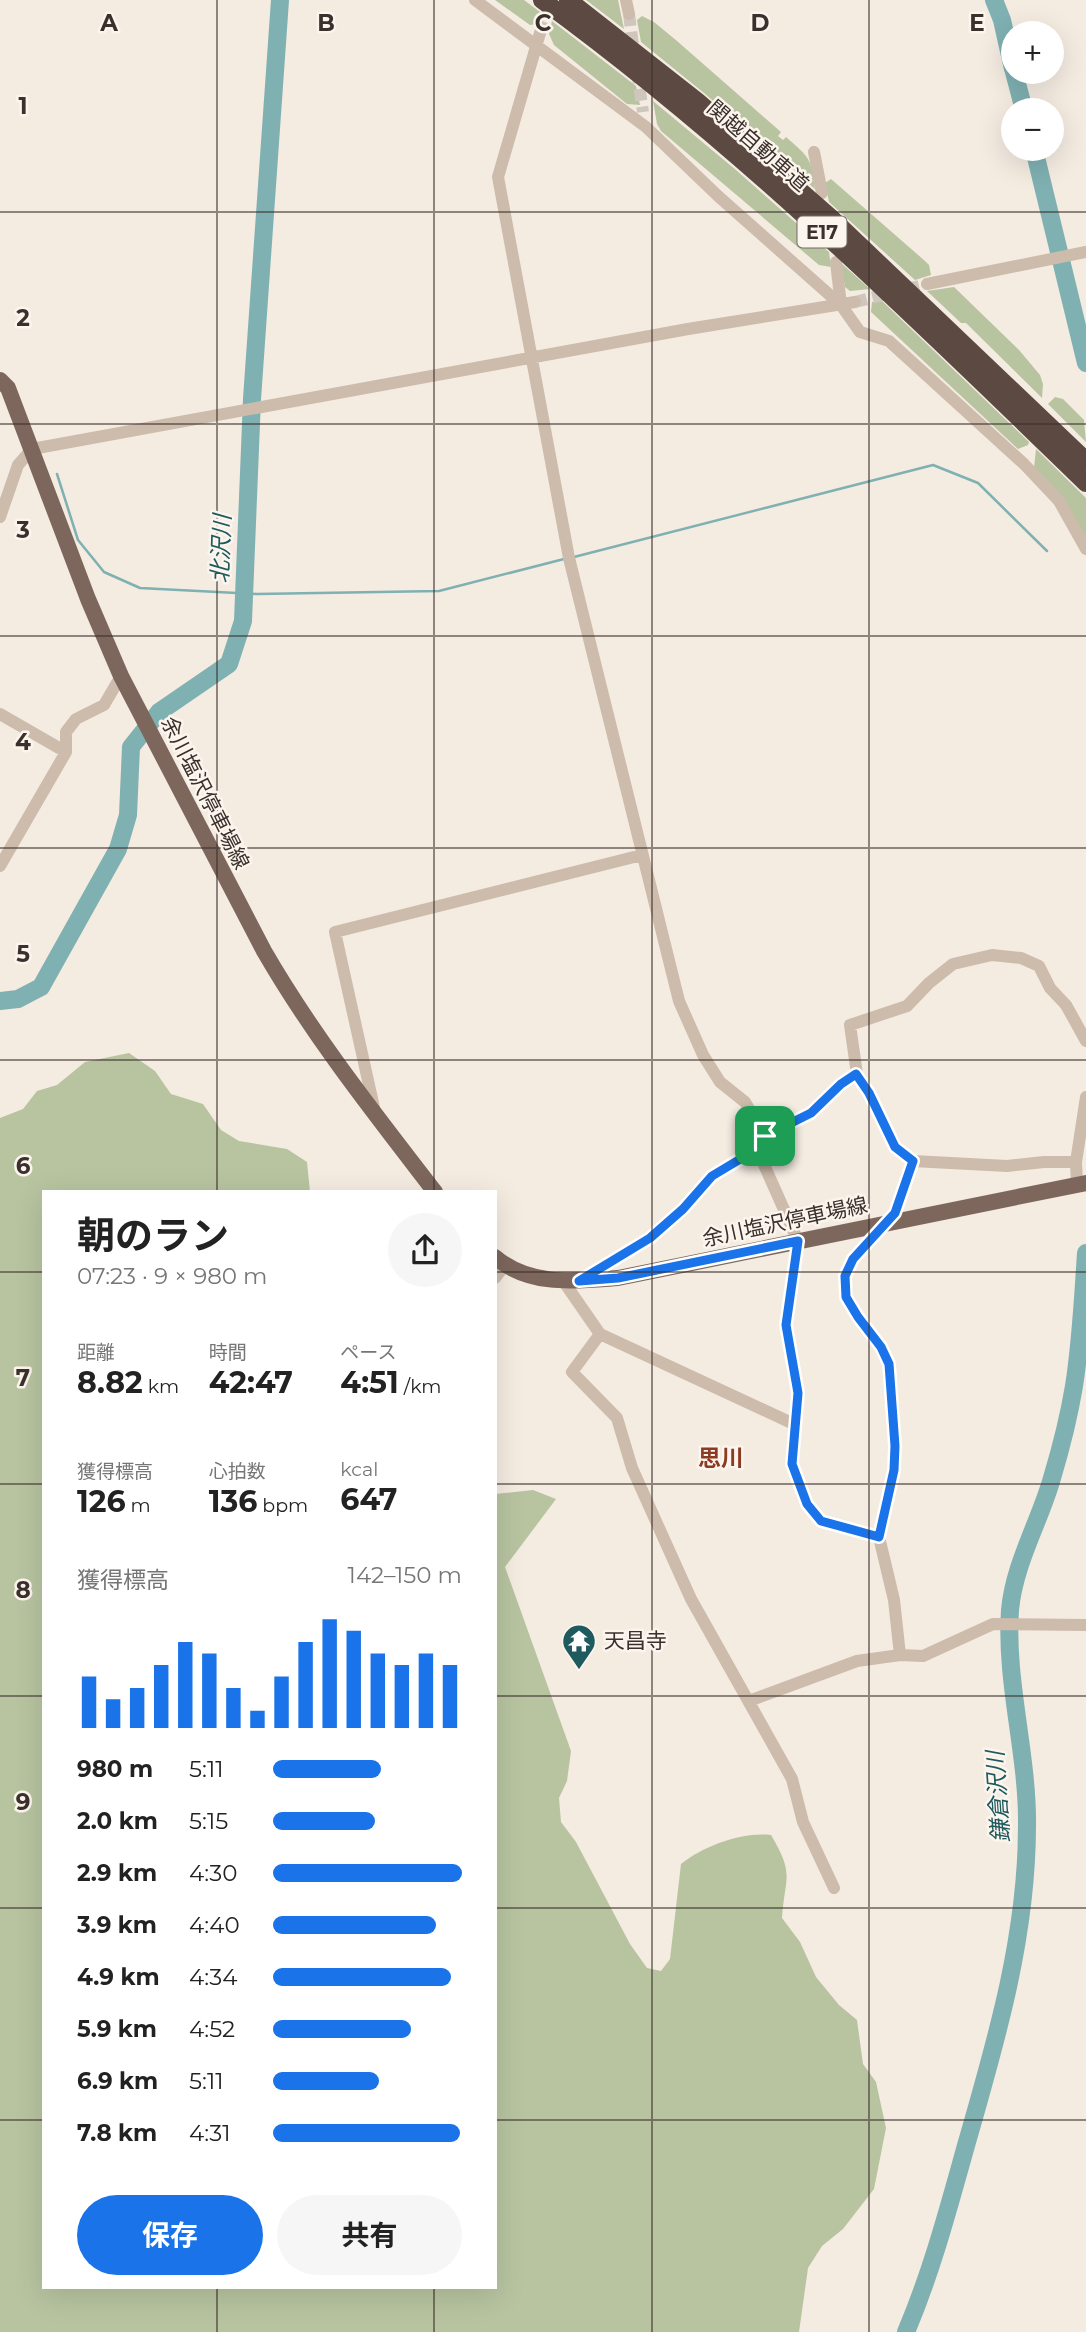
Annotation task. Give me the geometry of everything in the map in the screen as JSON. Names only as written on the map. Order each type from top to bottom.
[{"type":"highway","name":"関越自動車道","points":[[542,0],[686,114],[807,218],[943,344],[1086,483]]},
{"type":"highway","name":"関越自動車道","points":[[568,0],[696,101],[830,217],[1086,461]]},
{"type":"main road","name":"余川塩沢停車場線","points":[[0,380],[8,388],[88,599],[121,676],[282,984],[433,1190]]},
{"type":"main road","name":"余川塩沢停車場線","points":[[498,1267],[531,1276],[572,1281],[618,1278],[1081,1184]]},
{"type":"street","points":[[475,0],[538,39],[646,127],[719,197],[841,305],[860,332],[889,341],[1024,464],[1059,501],[1086,549]]},
{"type":"street","points":[[626,0],[629,14]]},
{"type":"street","points":[[538,39],[498,177],[569,558],[678,1001],[703,1055],[720,1082],[745,1102],[765,1136]]},
{"type":"street","points":[[643,112],[646,127]]},
{"type":"street","points":[[814,152],[822,193]]},
{"type":"street","points":[[927,284],[1080,253]]},
{"type":"street","points":[[835,262],[841,305]]},
{"type":"street","points":[[0,517],[18,465],[32,449],[688,329],[855,302]]},
{"type":"street","points":[[0,866],[66,752],[66,732],[76,719],[104,705],[121,676]]},
{"type":"street","points":[[0,714],[66,752]]},
{"type":"street","points":[[375,1114],[335,932],[642,855]]},
{"type":"street","points":[[1076,1162],[1007,1166],[913,1161],[895,1147],[869,1093],[856,1074],[850,1025],[907,1006],[929,983],[953,964],[992,955],[1021,958],[1039,966],[1049,988],[1066,1005],[1086,1041]]},
{"type":"street","points":[[796,1425],[600,1334],[572,1281],[650,1238],[683,1209],[712,1176],[757,1149],[765,1136],[811,1113],[841,1084],[856,1074]]},
{"type":"street","points":[[1081,1184],[1076,1162],[1086,1097]]},
{"type":"street","points":[[757,1149],[798,1241],[786,1325],[798,1393],[792,1464],[807,1504],[821,1521],[879,1537]]},
{"type":"street","points":[[900,1655],[894,1600],[879,1537],[894,1470],[895,1446],[889,1364],[881,1347],[846,1297],[845,1276],[853,1259],[895,1213],[913,1161]]},
{"type":"street","points":[[600,1334],[572,1372],[617,1418],[632,1468],[691,1599],[792,1779],[803,1822],[834,1888]]},
{"type":"street","points":[[749,1701],[857,1661],[900,1655],[923,1656],[993,1624],[1086,1625]]},
{"type":"green space","points":[[495,0],[524,0],[544,15],[537,24],[530,25]]},
{"type":"green space","points":[[586,0],[618,0],[624,29]]},
{"type":"green space","points":[[642,16],[677,41],[781,132],[778,136],[783,140],[786,137],[800,150],[810,164],[815,189],[641,42],[637,20]]},
{"type":"green space","points":[[552,21],[636,86],[640,105],[627,104],[554,45],[549,34]]},
{"type":"green space","points":[[653,101],[829,252],[831,267],[819,265],[661,131]]},
{"type":"green space","points":[[831,179],[925,261],[929,265],[931,275],[915,280],[829,202],[825,183]]},
{"type":"green space","points":[[841,263],[870,289],[850,291],[845,287]]},
{"type":"green space","points":[[954,287],[1019,350],[1040,375],[1043,384],[1042,398],[966,323],[961,323],[927,291]]},
{"type":"green space","points":[[882,301],[1029,442],[1028,445],[1018,449],[871,312],[872,302]]},
{"type":"green space","points":[[1055,397],[1063,399],[1084,420],[1086,442],[1048,404]]},
{"type":"green space","points":[[1036,449],[1086,498],[1086,537],[1034,468]]},
{"type":"green space","points":[[129,1053],[155,1071],[171,1094],[203,1104],[221,1130],[239,1141],[287,1149],[307,1162],[310,1190],[42,1190],[42,2289],[497,2289],[497,1494],[533,1490],[556,1499],[505,1567],[571,1751],[567,1781],[559,1798],[561,1822],[576,1842],[630,1944],[647,1968],[661,1971],[670,1959],[681,1864],[701,1851],[735,1838],[771,1835],[786,1868],[782,1918],[800,1942],[816,1977],[839,2005],[857,2020],[863,2064],[876,2082],[886,2128],[874,2189],[843,2229],[822,2246],[808,2268],[799,2332],[0,2332],[0,1118],[23,1109],[37,1091],[57,1085],[85,1062]]},
{"type":"waterway","name":"北沢川","points":[[0,1001],[18,999],[41,987],[118,849],[128,815],[131,747],[159,712],[229,664],[243,621],[252,399],[280,0]]},
{"type":"waterway","name":"鎌倉沢川","points":[[994,0],[1002,21]]},
{"type":"waterway","name":"鎌倉沢川","points":[[1017,84],[1021,98]]},
{"type":"waterway","name":"鎌倉沢川","points":[[1037,161],[1086,363]]},
{"type":"waterway","points":[[574,557],[933,465],[978,483],[1047,551]]},
{"type":"waterway","points":[[57,474],[78,540],[104,572],[140,588],[257,594],[439,591],[564,559]]},
{"type":"waterway","name":"鎌倉沢川","points":[[906,2332],[932,2262],[954,2190],[999,2025],[1016,1946],[1026,1867],[1027,1826],[1024,1772],[1013,1691],[1010,1610],[1022,1559],[1047,1494],[1070,1409],[1082,1320],[1086,1253]]},
{"type":"tunnel","points":[[540,33],[553,1]]},
{"type":"tunnel","points":[[629,14],[634,53]]},
{"type":"tunnel","points":[[637,71],[643,112]]},
{"type":"tunnel","points":[[855,302],[927,284]]},
{"type":"place","name":"天昌寺","points":[[579,1671]]},
{"type":"district","name":"思川","points":[[721,1458]]},
{"type":"route","points":[[856,1074],[869,1093],[895,1147],[913,1161],[895,1213],[853,1259],[845,1276],[846,1297],[881,1347],[889,1364],[895,1446],[894,1470],[879,1537],[821,1521],[807,1504],[792,1464],[798,1393],[786,1325],[798,1241],[618,1278],[579,1281],[650,1238],[683,1209],[712,1176],[757,1149],[765,1136],[811,1113],[841,1084],[856,1074]]}]
